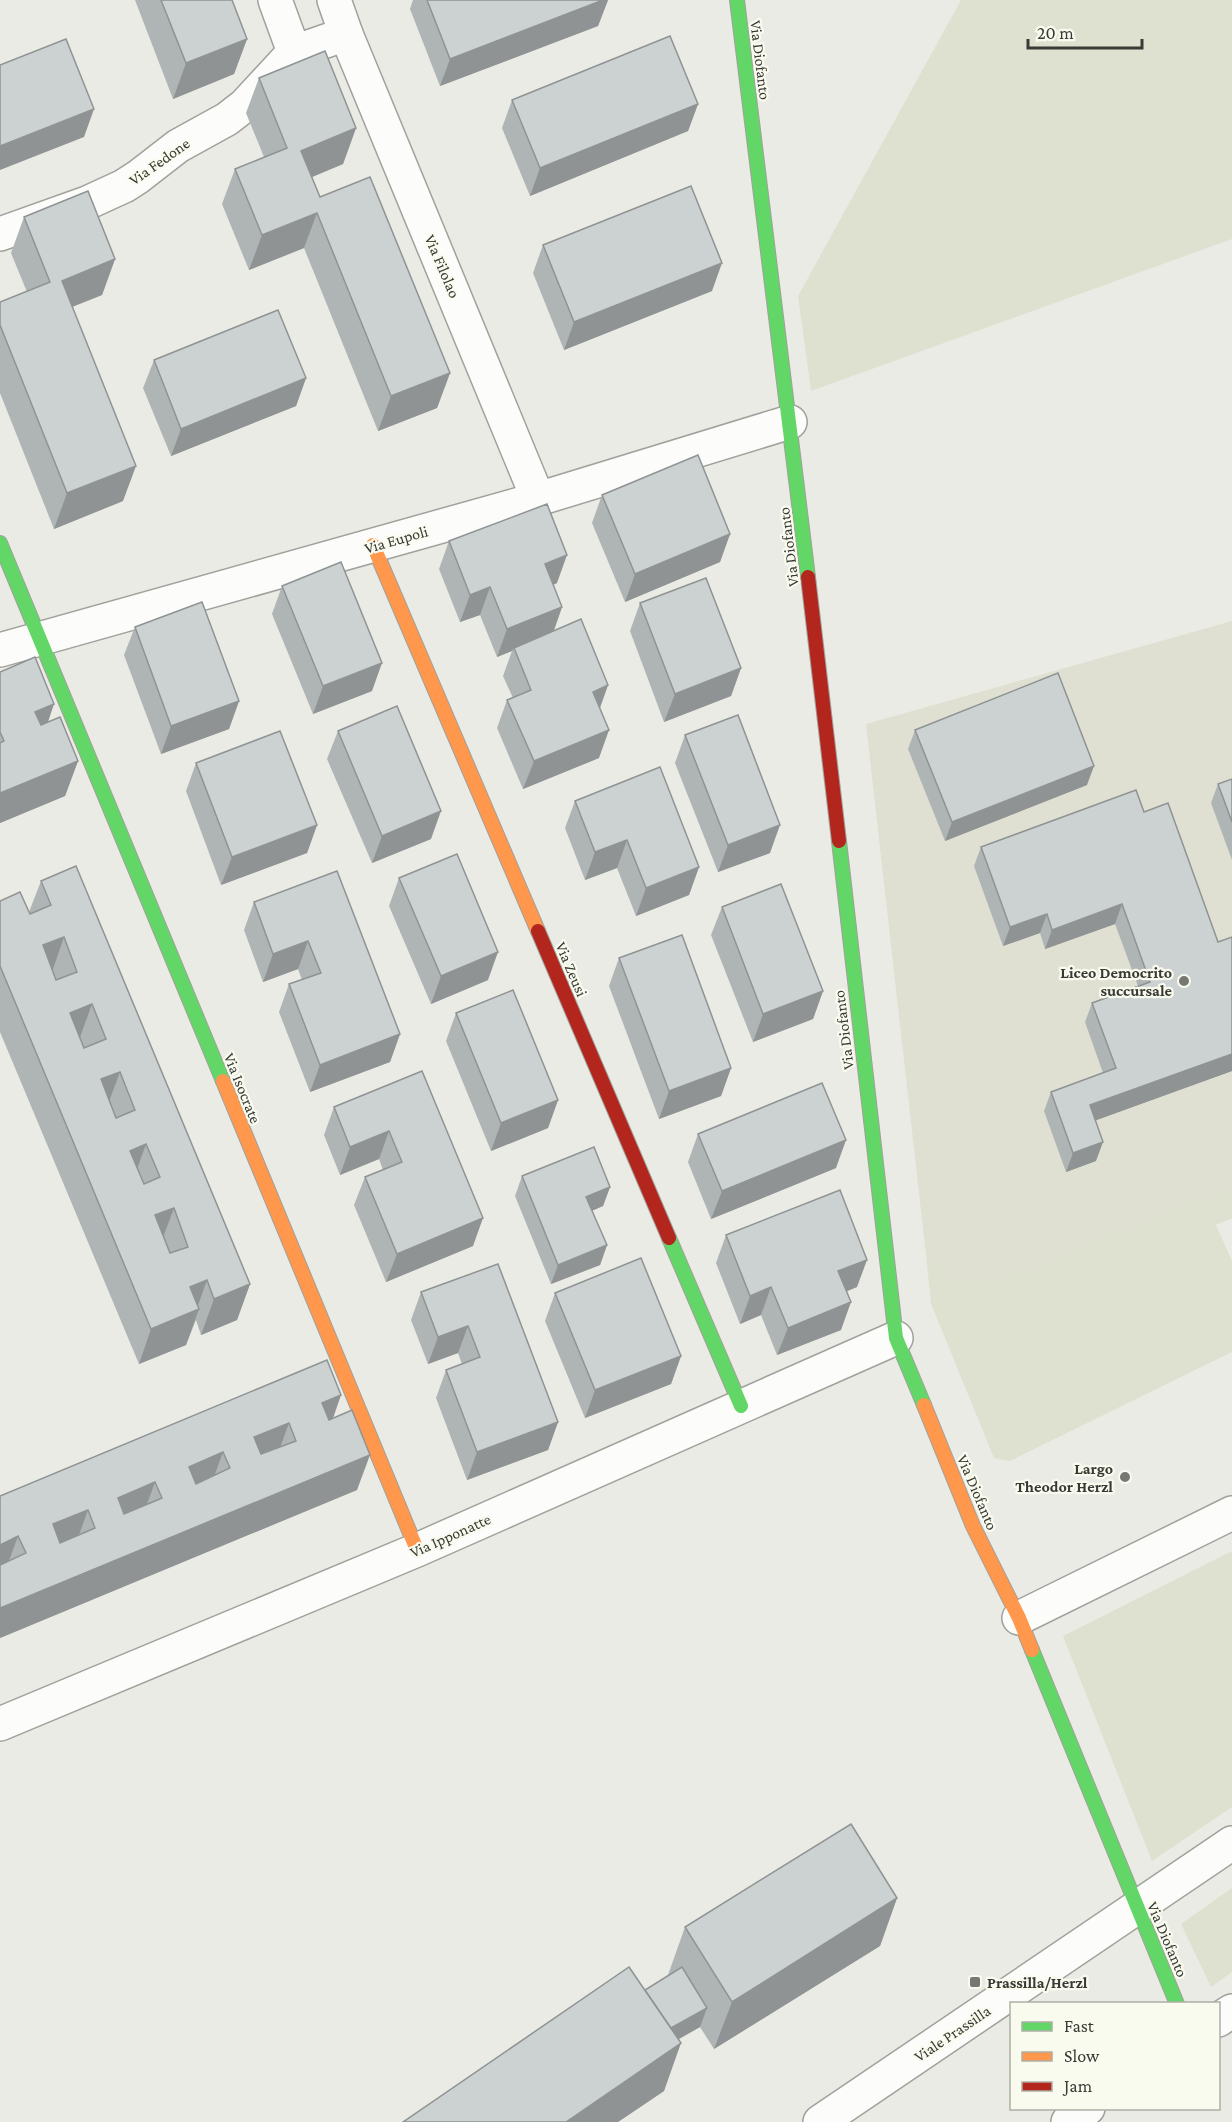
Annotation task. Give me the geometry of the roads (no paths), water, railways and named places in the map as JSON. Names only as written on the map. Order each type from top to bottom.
[{"type":"street","points":[[276,0],[294,52],[346,34]]},
{"type":"street","name":"Via Filolao","points":[[334,0],[538,499]]},
{"type":"street","name":"Via Diofanto","points":[[737,0],[790,422],[896,1338],[973,1526],[1019,1618],[1176,2002]]},
{"type":"street","name":"Via Fedone","points":[[0,234],[87,203],[131,182],[178,146],[216,125],[245,105],[294,52]]},
{"type":"street","name":"Via Eupoli","points":[[0,650],[538,499],[790,422]]},
{"type":"street","name":"Via Isocrate","points":[[0,543],[417,1550]]},
{"type":"street","name":"Via Zeusi","points":[[373,545],[741,1406]]},
{"type":"street","name":"Via Ipponatte","points":[[0,1724],[417,1550],[896,1338]]},
{"type":"street","points":[[1019,1618],[1232,1513]]},
{"type":"street","name":"Viale Prassilla","points":[[820,2122],[1232,1843]]},
{"type":"street","points":[[1068,2122],[1086,2110]]},
{"type":"place","name":"Liceo Democrito succursale","points":[[1184,981]]},
{"type":"place","name":"Largo Theodor Herzl","points":[[1125,1477]]},
{"type":"place","name":"Prassilla/Herzl","points":[[975,1982]]}]
